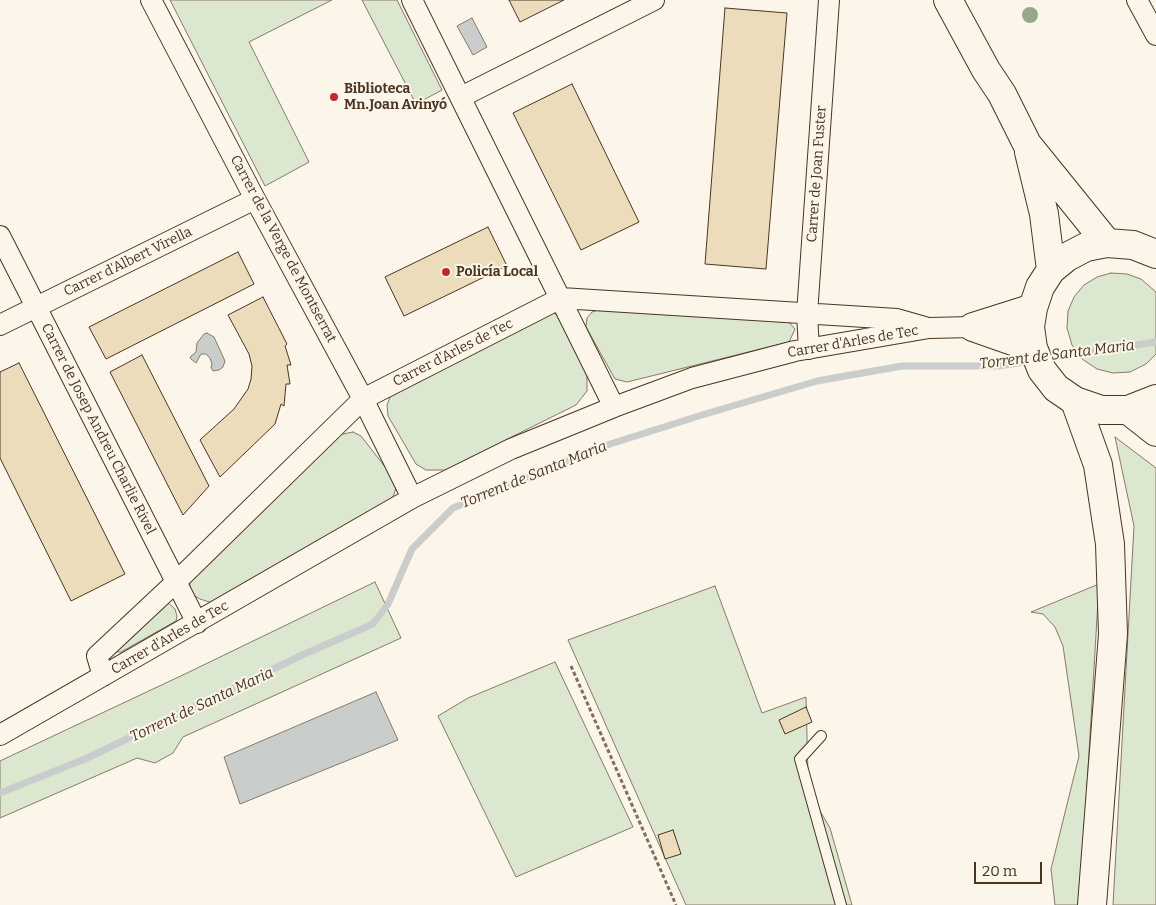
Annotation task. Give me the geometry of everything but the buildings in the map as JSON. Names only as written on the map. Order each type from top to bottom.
[{"type":"main road","points":[[948,0],[986,70],[1002,94],[1027,144],[1107,243]]},
{"type":"main road","points":[[962,0],[993,66],[1002,94]]},
{"type":"main road","points":[[1027,144],[1044,214],[1051,270]]},
{"type":"main road","points":[[1156,254],[1133,245],[1107,243],[1080,250],[1051,270],[1040,287],[1033,308],[1030,327],[1038,359],[1056,388],[1075,401],[1101,410],[1128,410],[1156,399]]},
{"type":"main road","points":[[973,327],[1033,308]]},
{"type":"main road","points":[[973,327],[1038,359]]},
{"type":"main road","points":[[1075,401],[1098,465],[1110,553],[1113,634],[1092,905]]},
{"type":"main road","points":[[1128,410],[1156,432]]},
{"type":"street","name":"Carrer de la Verge de Montserrat","points":[[151,0],[255,199],[363,399],[412,498]]},
{"type":"street","points":[[412,0],[614,406]]},
{"type":"street","points":[[461,97],[654,0]]},
{"type":"street","name":"Carrer de Joan Fuster","points":[[809,349],[807,314],[828,0]]},
{"type":"street","points":[[1139,1],[1156,35]]},
{"type":"street","name":"Carrer d'Albert Virella","points":[[0,325],[255,199]]},
{"type":"street","name":"Carrer de Josep Andreu Charlie Rivel","points":[[0,236],[197,623]]},
{"type":"street","name":"Carrer d'Arles de Tec","points":[[103,676],[97,656],[176,582],[363,399],[561,298],[897,319],[929,328]]},
{"type":"street","name":"Carrer d'Arles de Tec","points":[[0,735],[412,498],[511,449],[614,406],[692,378],[809,349],[929,328],[973,327]]},
{"type":"lane","points":[[821,736],[800,759],[841,905]]},
{"type":"path","points":[[571,666],[676,905]]},
{"type":"green space","points":[[170,0],[332,0],[249,42],[309,162],[265,186]]},
{"type":"green space","points":[[362,0],[397,0],[442,90],[416,104]]},
{"type":"green space","points":[[1111,273],[1127,274],[1141,279],[1156,292],[1156,354],[1146,364],[1130,372],[1113,373],[1097,369],[1082,359],[1072,345],[1067,328],[1068,311],[1074,297],[1084,285],[1097,277]]},
{"type":"green space","points":[[598,310],[788,321],[795,329],[789,342],[627,382],[615,379],[586,327],[587,318],[592,312]]},
{"type":"green space","points":[[554,313],[562,319],[587,376],[587,391],[576,405],[445,470],[426,470],[416,464],[388,416],[387,405],[392,392],[546,314]]},
{"type":"green space","points":[[353,432],[361,436],[389,472],[396,488],[393,497],[383,505],[212,603],[195,596],[191,592],[189,579],[334,436]]},
{"type":"green space","points":[[1115,437],[1156,468],[1156,905],[1113,905],[1134,526]]},
{"type":"green space","points":[[375,582],[401,638],[183,737],[173,753],[155,763],[137,758],[0,818],[0,761]]},
{"type":"green space","points":[[1099,584],[1080,905],[1055,905],[1051,869],[1079,756],[1063,646],[1055,627],[1043,614],[1031,612]]},
{"type":"green space","points":[[715,586],[762,713],[806,697],[808,775],[820,811],[830,828],[852,905],[686,905],[568,640]]},
{"type":"green space","points":[[167,602],[175,609],[176,621],[121,652],[116,652]]},
{"type":"green space","points":[[555,662],[633,827],[516,877],[438,716],[468,698]]},
{"type":"shaded area","points":[[472,18],[487,47],[473,55],[457,26]]},
{"type":"shaded area","points":[[207,333],[214,337],[225,361],[223,367],[219,370],[213,371],[210,358],[206,354],[201,354],[196,363],[190,357],[196,352],[197,343]]},
{"type":"shaded area","points":[[376,692],[398,740],[240,804],[224,757]]},
{"type":"waterway","name":"Torrent de Santa Maria","points":[[1043,359],[1156,342]]},
{"type":"waterway","name":"Torrent de Santa Maria","points":[[0,793],[85,759],[300,656],[373,624],[388,604],[412,549],[453,508],[607,445],[817,381],[902,366],[998,366],[1032,361]]},
{"type":"place","name":"Biblioteca Mn.Joan Avinyó","points":[[334,97]]},
{"type":"place","name":"Policía Local","points":[[446,272]]}]
